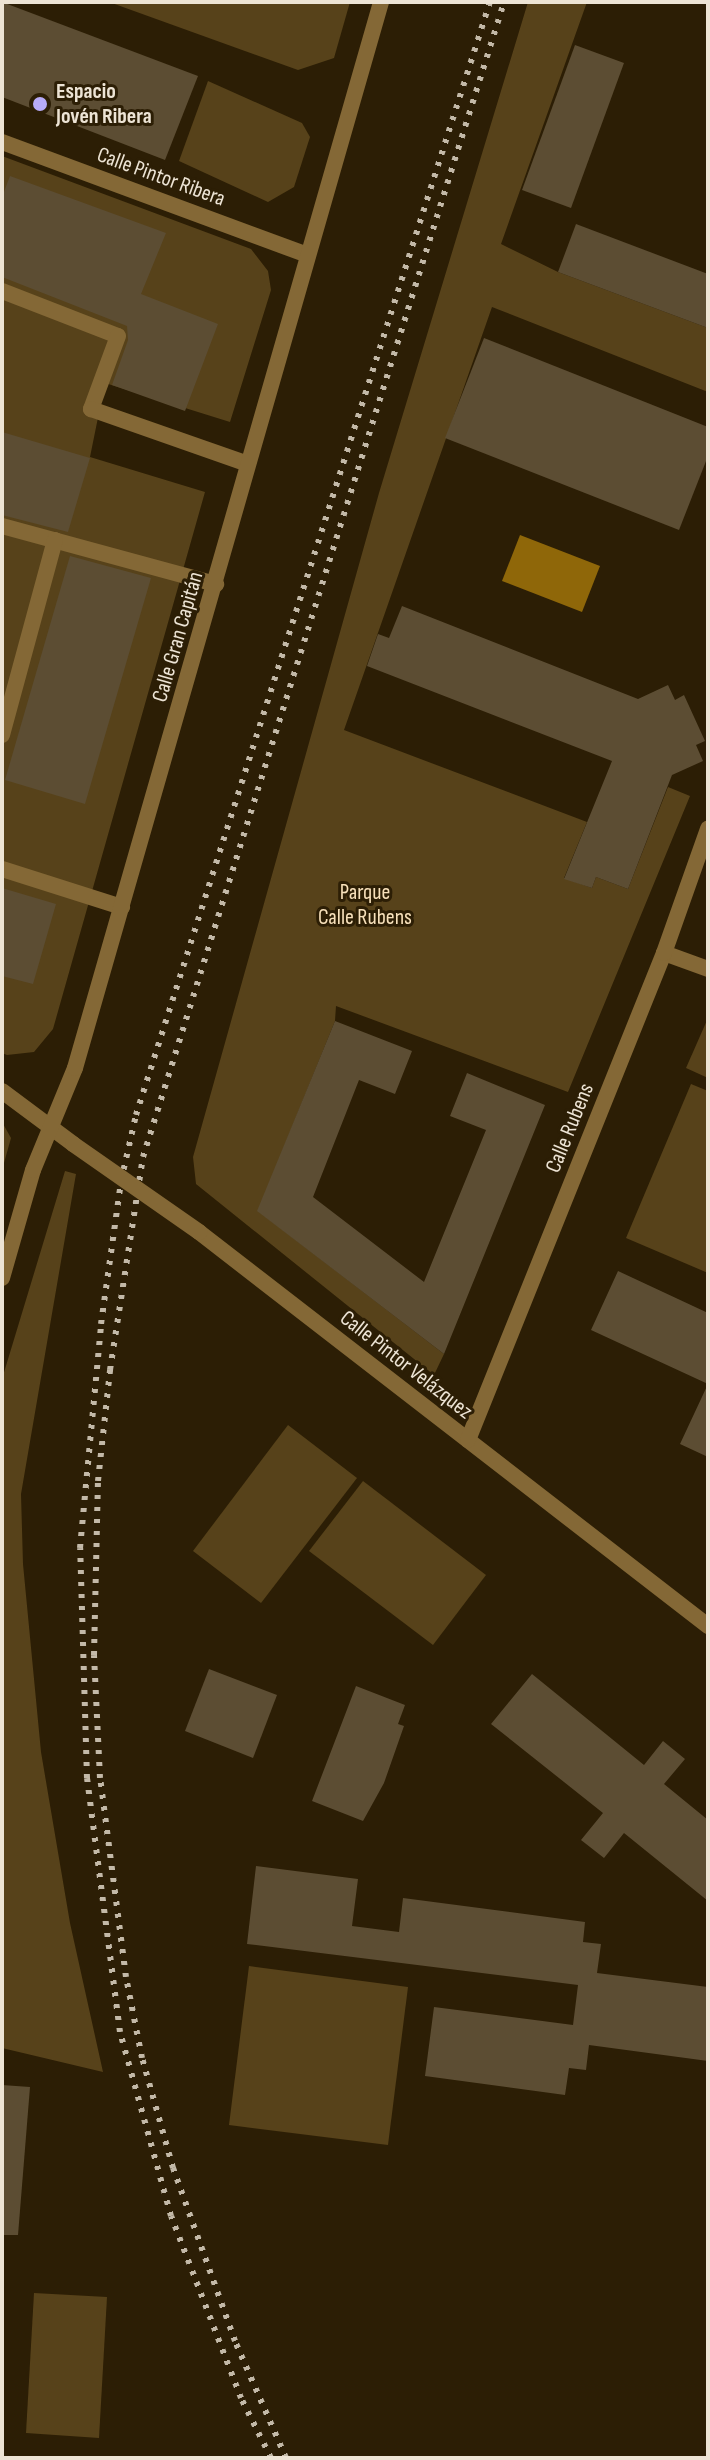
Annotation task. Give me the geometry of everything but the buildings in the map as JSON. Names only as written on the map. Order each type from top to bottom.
[{"type":"street","name":"Calle Gran Capitán","points":[[2,1278],[33,1170],[52,1128],[122,907],[216,584],[305,254],[381,2]]},
{"type":"street","name":"Calle Pintor Ribera","points":[[2,142],[305,254]]},
{"type":"street","points":[[2,291],[118,336],[91,409],[248,464]]},
{"type":"street","points":[[2,526],[216,584]]},
{"type":"street","points":[[2,735],[55,540]]},
{"type":"street","name":"Calle Rubens","points":[[468,1440],[664,953],[708,829]]},
{"type":"street","points":[[2,869],[122,907]]},
{"type":"street","points":[[664,953],[708,969]]},
{"type":"street","name":"Calle Pintor Velázquez","points":[[2,1091],[199,1232],[708,1626]]},
{"type":"green space","points":[[109,2],[350,2],[334,58],[298,70]]},
{"type":"green space","name":"Parque Calle Rubens","points":[[528,2],[587,2],[501,244],[558,272],[708,328],[708,392],[492,307],[344,730],[587,822],[564,878],[592,888],[596,877],[628,889],[668,787],[690,796],[568,1092],[336,1006],[335,1021],[258,1211],[444,1354],[434,1375],[196,1184],[193,1157],[379,493]]},
{"type":"green space","points":[[208,81],[302,123],[310,137],[294,187],[268,202],[179,161]]},
{"type":"green space","points":[[2,156],[251,249],[268,271],[271,290],[230,422],[105,383],[90,457],[205,492],[53,1029],[34,1052],[7,1055],[2,1053]]},
{"type":"green space","points":[[708,1018],[708,1078],[686,1068]]},
{"type":"green space","points":[[691,1084],[708,1091],[708,1273],[626,1238]]},
{"type":"green space","points":[[2,1122],[11,1138],[2,1170]]},
{"type":"green space","points":[[65,1171],[76,1174],[21,1494],[23,1564],[41,1752],[70,1923],[103,2072],[2,2048],[2,1379]]},
{"type":"green space","points":[[288,1425],[357,1478],[261,1603],[193,1551]]},
{"type":"green space","points":[[363,1481],[486,1575],[433,1645],[309,1551]]},
{"type":"green space","points":[[249,1966],[408,1987],[388,2145],[229,2125]]},
{"type":"green space","points":[[34,2293],[107,2297],[99,2438],[26,2433]]},
{"type":"shaded area","points":[[520,535],[600,566],[582,612],[502,581]]},
{"type":"railway","points":[[271,2458],[241,2398],[171,2216],[120,2032],[87,1778],[80,1548],[101,1324],[121,1181],[136,1115],[490,2]]},
{"type":"railway","points":[[286,2458],[235,2341],[173,2168],[142,2058],[126,1977],[100,1778],[94,1655],[98,1481],[110,1370],[143,1157],[504,2]]},
{"type":"place","name":"Espacio Jovén Ribera","points":[[40,104]]}]
